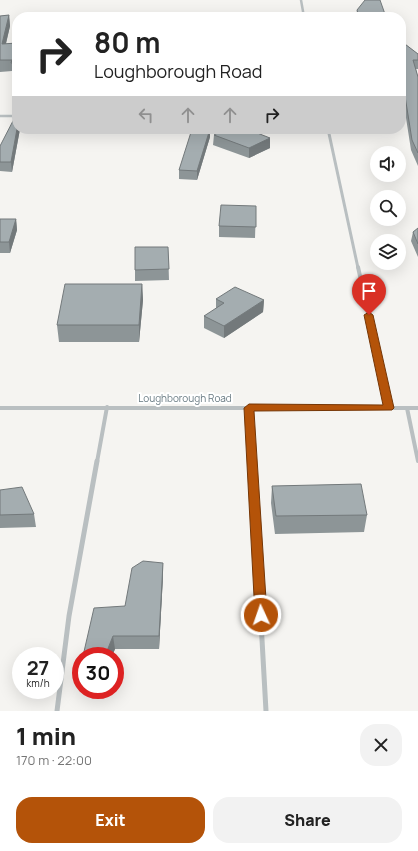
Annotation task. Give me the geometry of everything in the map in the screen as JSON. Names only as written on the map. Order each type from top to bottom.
[{"type":"street","points":[[300,0],[303,12]]},
{"type":"street","points":[[0,116],[12,116]]},
{"type":"street","points":[[329,134],[389,408]]},
{"type":"street","points":[[57,711],[69,616],[107,407]]},
{"type":"street","name":"Loughborough Road","points":[[0,408],[418,408]]},
{"type":"street","points":[[249,408],[266,711]]},
{"type":"street","points":[[407,408],[418,461]]},
{"type":"building","points":[[365,0],[380,0],[384,12],[358,12],[357,10]]},
{"type":"building","points":[[9,15],[2,44],[12,43],[12,60],[0,60],[0,16]]},
{"type":"building","points":[[406,45],[418,54],[418,60],[413,60],[418,77],[418,153],[412,140],[406,102]]},
{"type":"building","points":[[12,123],[12,134],[16,134],[11,162],[0,162],[0,146]]},
{"type":"building","points":[[190,134],[208,134],[197,171],[179,170]]},
{"type":"building","points":[[260,134],[270,138],[249,148],[214,135]]},
{"type":"building","points":[[221,205],[256,206],[256,227],[219,226]]},
{"type":"building","points":[[0,219],[16,219],[9,242],[0,242]]},
{"type":"building","points":[[418,228],[418,244],[413,232]]},
{"type":"building","points":[[135,247],[168,247],[169,269],[135,270]]},
{"type":"building","points":[[65,284],[142,284],[139,325],[57,325]]},
{"type":"building","points":[[235,287],[264,300],[224,326],[204,316],[224,303],[216,299]]},
{"type":"building","points":[[361,484],[367,515],[276,516],[272,486]]},
{"type":"building","points":[[22,487],[34,514],[0,515],[0,490]]},
{"type":"building","points":[[143,561],[163,563],[159,636],[113,636],[109,647],[85,647],[94,608],[125,606],[132,568]]},
{"type":"route","points":[[261,615],[249,408],[389,408],[369,315]]}]
